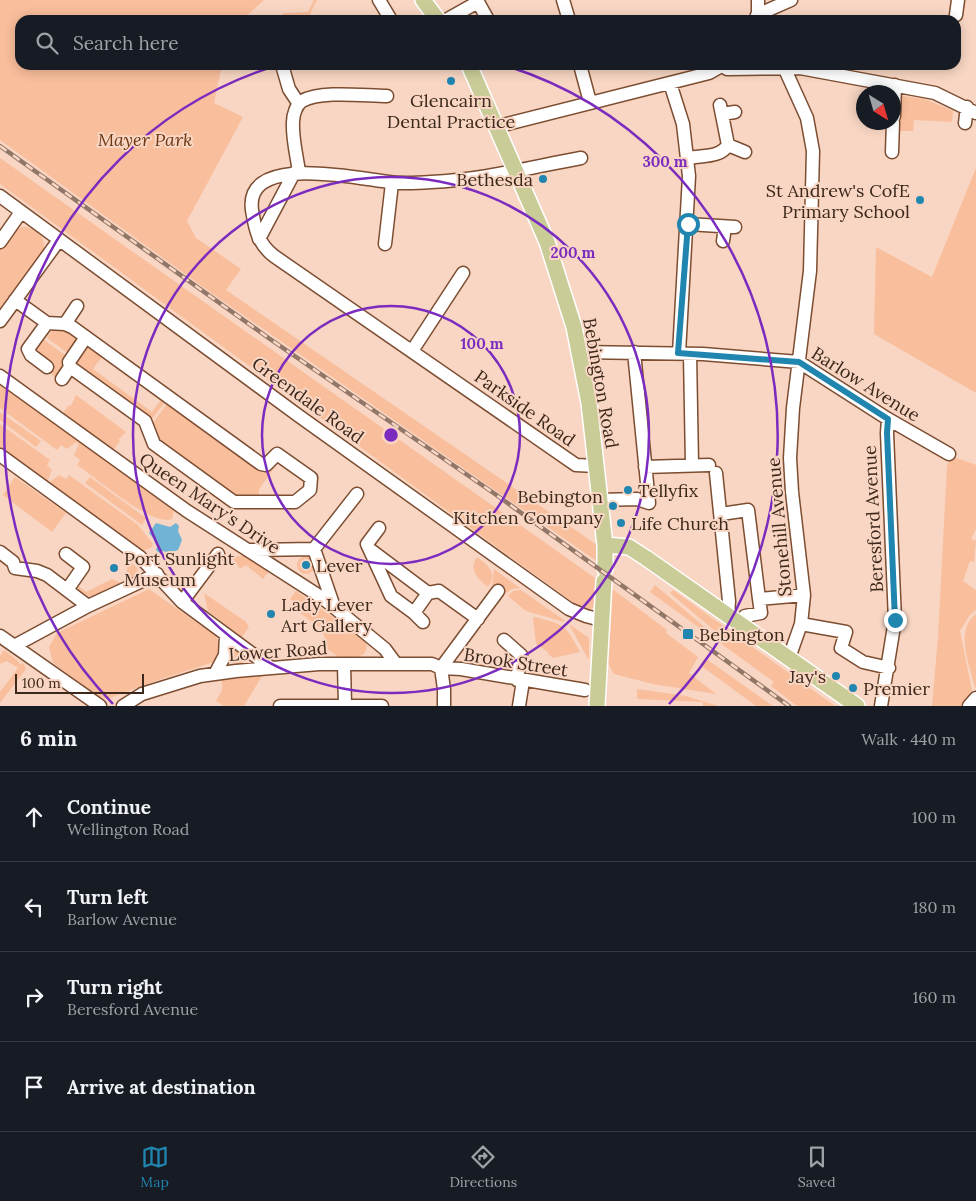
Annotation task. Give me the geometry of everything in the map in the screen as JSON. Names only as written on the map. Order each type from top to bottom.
[{"type":"main road","points":[[423,0],[434,15]]},
{"type":"main road","name":"Bebington Road","points":[[471,70],[547,242],[580,352],[605,545],[597,706]]},
{"type":"main road","points":[[605,545],[628,547],[857,706]]},
{"type":"street","points":[[379,0],[388,15]]},
{"type":"street","points":[[563,0],[568,15]]},
{"type":"street","points":[[757,15],[758,0]]},
{"type":"street","points":[[763,15],[792,0]]},
{"type":"street","points":[[956,15],[958,0]]},
{"type":"street","points":[[455,15],[478,2],[485,15]]},
{"type":"street","points":[[283,70],[289,89],[299,104]]},
{"type":"street","points":[[581,70],[590,102]]},
{"type":"street","points":[[495,127],[709,73],[714,70]]},
{"type":"street","name":"Stonehill Avenue","points":[[786,70],[807,118],[812,151],[810,271],[793,408],[790,458],[804,595],[801,624],[790,658]]},
{"type":"street","points":[[807,70],[895,85]]},
{"type":"street","points":[[670,83],[683,124],[689,158],[684,354],[692,465]]},
{"type":"street","points":[[901,86],[935,92],[972,110],[965,123]]},
{"type":"street","points":[[259,239],[297,173],[292,122],[299,104],[314,97],[387,96]]},
{"type":"street","points":[[726,110],[728,145]]},
{"type":"street","points":[[892,152],[893,130]]},
{"type":"street","points":[[689,158],[717,154],[728,145]]},
{"type":"street","points":[[728,145],[745,152]]},
{"type":"street","name":"Parkside Road","points":[[581,158],[515,172],[432,182],[392,183],[297,173],[261,184],[254,193],[251,204],[255,229],[266,250],[576,465],[596,466]]},
{"type":"street","points":[[385,244],[392,183]]},
{"type":"street","name":"Greendale Road","points":[[0,196],[298,416],[562,604],[586,616],[602,620]]},
{"type":"street","points":[[0,242],[21,212]]},
{"type":"street","points":[[688,224],[730,227],[723,241]]},
{"type":"street","points":[[0,320],[59,240]]},
{"type":"street","points":[[412,351],[464,273]]},
{"type":"street","points":[[15,300],[47,324],[65,324],[86,337],[261,464],[266,465],[277,454],[311,478],[310,490],[295,502],[234,502],[154,444],[146,421],[70,367]]},
{"type":"street","points":[[65,324],[77,306]]},
{"type":"street","points":[[47,324],[28,349],[31,355],[47,367]]},
{"type":"street","points":[[62,379],[70,367],[69,362],[86,337]]},
{"type":"street","name":"Barlow Avenue","points":[[580,352],[684,354],[799,362],[888,419],[949,454]]},
{"type":"street","points":[[600,500],[637,499],[649,503],[634,352]]},
{"type":"street","name":"Queen Mary's Drive","points":[[0,376],[188,511],[334,607],[385,649],[396,664]]},
{"type":"street","name":"Beresford Avenue","points":[[881,706],[889,668],[895,620],[888,419]]},
{"type":"street","points":[[0,455],[140,557],[182,602],[270,667]]},
{"type":"street","points":[[645,467],[692,465],[713,469],[721,514],[729,601],[733,619],[761,613],[748,510],[721,514]]},
{"type":"street","points":[[314,549],[357,494]]},
{"type":"street","points":[[379,528],[367,544],[391,596],[418,617],[428,592]]},
{"type":"street","points":[[249,550],[314,549]]},
{"type":"street","points":[[314,549],[334,607]]},
{"type":"street","points":[[369,550],[428,592],[439,591],[478,619]]},
{"type":"street","points":[[0,552],[13,562],[15,568],[37,571],[47,575],[88,606]]},
{"type":"street","points":[[66,554],[83,567],[67,590]]},
{"type":"street","points":[[182,602],[218,554]]},
{"type":"street","points":[[14,646],[88,606],[157,574]]},
{"type":"street","points":[[444,706],[441,668],[498,592]]},
{"type":"street","points":[[759,599],[804,595]]},
{"type":"street","points":[[801,624],[846,632],[841,648],[864,662],[889,668]]},
{"type":"street","points":[[215,674],[225,656],[226,635]]},
{"type":"street","points":[[0,636],[99,706]]},
{"type":"street","points":[[504,640],[521,655],[519,706]]},
{"type":"street","name":"Lower Road","points":[[123,706],[142,694],[200,676],[270,667],[432,664],[441,668]]},
{"type":"street","points":[[344,665],[344,705]]},
{"type":"street","name":"Brook Street","points":[[441,668],[461,669],[585,690]]},
{"type":"street","points":[[969,706],[976,698]]},
{"type":"street","points":[[280,706],[382,706]]},
{"type":"green space","name":"Mayer Park","points":[[0,0],[264,0],[248,15],[15,15],[15,70],[221,70],[214,103],[243,117],[187,221],[196,238],[241,269],[226,290],[597,545],[598,562],[210,292],[0,140]]},
{"type":"green space","points":[[314,0],[317,0],[310,15],[281,15],[284,13],[308,12]]},
{"type":"green space","points":[[901,96],[925,99],[953,111],[952,122],[914,120],[913,131],[895,131],[901,130]]},
{"type":"green space","points":[[0,158],[598,580],[596,605],[589,610],[582,609],[0,184]]},
{"type":"green space","points":[[976,168],[976,393],[874,334],[876,247],[932,277]]},
{"type":"green space","points":[[22,227],[31,228],[39,233],[43,240],[44,249],[0,313],[0,249],[12,232]]},
{"type":"green space","points":[[64,328],[80,338],[70,355],[47,338],[52,330]]},
{"type":"green space","points":[[43,339],[69,358],[55,377],[49,372],[55,363],[52,361],[49,365],[33,351]]},
{"type":"green space","points":[[86,345],[104,354],[93,369],[152,412],[163,397],[167,400],[150,421],[76,367],[75,360]]},
{"type":"green space","points":[[0,382],[174,511],[172,519],[151,516],[138,509],[77,465],[80,460],[74,455],[79,444],[76,442],[67,449],[61,445],[57,450],[0,408]]},
{"type":"green space","points":[[76,395],[126,432],[118,440],[120,441],[113,450],[63,413],[69,405],[71,406]]},
{"type":"green space","points":[[169,401],[271,468],[278,463],[259,489],[259,500],[238,500],[158,442],[153,423]]},
{"type":"green space","points":[[0,412],[41,441],[36,447],[0,420]]},
{"type":"green space","points":[[0,424],[50,460],[47,465],[52,470],[48,480],[50,482],[59,475],[66,479],[69,475],[138,525],[153,544],[152,547],[141,552],[0,450]]},
{"type":"green space","points":[[951,456],[976,465],[976,529],[971,539],[976,541],[974,562],[970,561],[963,581],[976,590],[976,610],[970,615],[960,631],[972,691],[964,706],[932,706],[938,637],[947,466]]},
{"type":"green space","points":[[15,477],[66,513],[52,532],[3,495]]},
{"type":"green space","points":[[90,477],[146,518],[142,525],[85,483]]},
{"type":"green space","points":[[249,556],[269,571],[263,579],[246,565],[240,569],[233,558]]},
{"type":"green space","points":[[306,556],[312,559],[315,565],[312,571],[306,574],[300,571],[297,565],[300,559]]},
{"type":"green space","points":[[477,557],[488,566],[492,573],[491,582],[488,587],[475,574],[474,562]]},
{"type":"green space","points":[[128,560],[138,569],[135,577],[126,581]]},
{"type":"green space","points":[[494,569],[520,588],[512,589],[505,594],[492,585]]},
{"type":"green space","points":[[112,579],[121,583],[90,597],[76,588],[77,585],[86,592]]},
{"type":"green space","points":[[655,585],[714,635],[717,635],[715,631],[670,593],[673,590],[835,706],[797,706],[771,686],[774,682],[650,592]]},
{"type":"green space","points":[[611,588],[667,630],[666,633],[698,657],[689,673],[716,694],[653,684],[614,674],[607,662]]},
{"type":"green space","points":[[149,589],[216,636],[220,647],[214,662],[107,699],[99,697],[53,663],[49,647],[57,633]]},
{"type":"green space","points":[[521,590],[564,620],[564,622],[526,611],[508,596],[513,591]]},
{"type":"green space","points":[[296,591],[365,640],[367,646],[364,654],[341,659],[322,645],[325,639],[322,629],[293,608],[296,603],[290,599]]},
{"type":"green space","points":[[204,593],[246,622],[249,627],[242,637],[208,611]]},
{"type":"green space","points":[[976,614],[975,688],[967,659],[965,639],[969,621]]},
{"type":"green space","points":[[535,617],[563,627],[571,636],[580,652],[553,658],[536,644],[533,618]]},
{"type":"green space","points":[[569,624],[589,638],[589,659],[587,657]]},
{"type":"green space","points":[[4,650],[18,661],[20,665],[21,663],[24,664],[26,669],[0,703],[0,692],[18,668],[7,661],[0,664],[0,656]]},
{"type":"green space","points":[[238,650],[243,652],[245,657],[243,662],[238,664],[233,662],[231,657],[233,652]]},
{"type":"green space","points":[[705,658],[773,706],[756,706],[700,665]]},
{"type":"green space","points":[[262,676],[244,706],[224,706],[216,701],[222,690],[222,680]]},
{"type":"green space","points":[[637,689],[686,696],[718,706],[703,706],[703,702],[637,699]]},
{"type":"water","points":[[156,523],[170,527],[176,523],[179,526],[178,531],[182,540],[178,550],[170,553],[163,551],[159,553],[156,550],[158,544],[149,533]]},
{"type":"railway","points":[[0,146],[270,339],[495,494],[789,706]]},
{"type":"place","name":"Glencairn Dental Practice","points":[[451,81]]},
{"type":"place","name":"Bethesda","points":[[543,179]]},
{"type":"place","name":"St Andrew's CofE Primary School","points":[[920,200]]},
{"type":"place","name":"Tellyfix","points":[[628,490]]},
{"type":"place","name":"Bebington Kitchen Company","points":[[613,506]]},
{"type":"place","name":"Life Church","points":[[621,523]]},
{"type":"place","name":"Lever","points":[[306,565]]},
{"type":"place","name":"Port Sunlight Museum","points":[[114,568]]},
{"type":"place","name":"Lady Lever Art Gallery","points":[[271,614]]},
{"type":"place","name":"Bebington","points":[[688,634]]},
{"type":"place","name":"Jay's","points":[[836,676]]},
{"type":"place","name":"Premier","points":[[853,688]]},
{"type":"route","points":[[688,224],[678,353],[799,362],[888,419],[895,620]]}]
